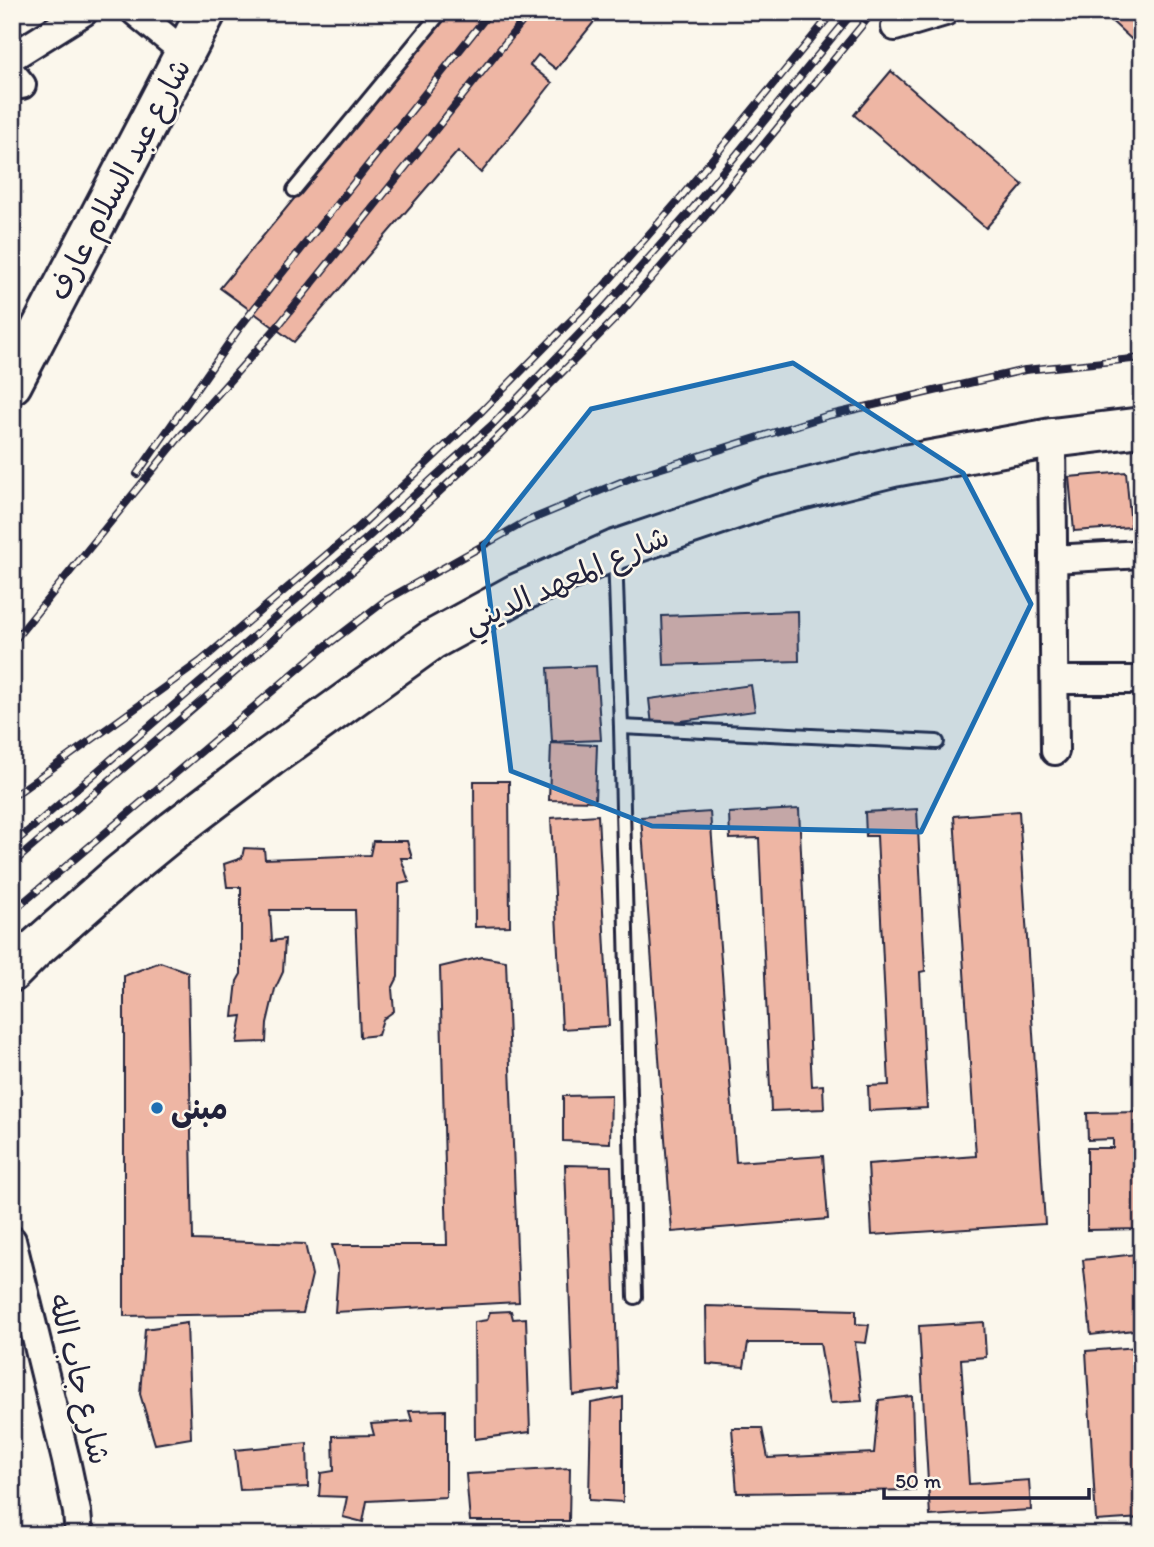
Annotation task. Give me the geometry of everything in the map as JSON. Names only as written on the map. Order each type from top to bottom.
[{"type":"main road","name":"شارع عبد السلام عارف","points":[[12,384],[206,12]]},
{"type":"main road","name":"شارع المعهد الديني","points":[[12,972],[121,874],[270,757],[432,640],[518,593],[615,550],[768,498],[893,467],[1052,438],[1142,427]]},
{"type":"street","points":[[12,57],[84,12]]},
{"type":"street","points":[[135,12],[185,53]]},
{"type":"street","points":[[895,27],[945,12]]},
{"type":"street","points":[[1052,438],[1055,751]]},
{"type":"street","points":[[1054,559],[1142,554]]},
{"type":"street","points":[[1055,680],[1142,680]]},
{"type":"street","name":"شارع جاب الله","points":[[12,1240],[66,1461],[79,1535]]},
{"type":"lane","points":[[294,190],[441,12]]},
{"type":"lane","points":[[615,550],[635,1297]]},
{"type":"lane","points":[[621,727],[937,743]]},
{"type":"highlighted area","points":[[793,363],[963,473],[1031,604],[921,832],[652,826],[511,771],[483,545],[591,409]]},
{"type":"building","points":[[449,12],[602,12],[556,69],[538,55],[530,65],[552,83],[481,173],[458,151],[294,342],[220,288]]},
{"type":"building","points":[[1112,12],[1142,12],[1142,49],[1107,17]]},
{"type":"building","points":[[891,71],[1023,185],[986,228],[854,115]]},
{"type":"building","points":[[1126,472],[1131,527],[1074,531],[1069,477]]},
{"type":"building","points":[[798,611],[799,661],[664,665],[662,616]]},
{"type":"building","points":[[596,666],[601,740],[552,742],[548,668]]},
{"type":"building","points":[[751,685],[755,711],[652,725],[649,699]]},
{"type":"building","points":[[551,743],[597,745],[595,801],[549,800]]},
{"type":"building","points":[[474,781],[509,781],[510,926],[475,927]]},
{"type":"building","points":[[799,809],[812,1086],[823,1085],[824,1109],[771,1111],[759,838],[730,839],[729,813]]},
{"type":"building","points":[[917,809],[925,971],[920,972],[927,1108],[869,1111],[868,1086],[889,1085],[877,836],[866,836],[865,812]]},
{"type":"building","points":[[1019,811],[1045,1224],[872,1235],[868,1164],[976,1156],[954,816]]},
{"type":"building","points":[[710,812],[736,1162],[823,1156],[828,1219],[672,1232],[641,817]]},
{"type":"building","points":[[598,815],[609,1026],[562,1029],[551,818]]},
{"type":"building","name":"مبنى","points":[[373,841],[407,841],[412,858],[401,858],[409,882],[399,884],[398,977],[392,989],[394,1011],[383,1019],[378,1035],[360,1037],[355,910],[270,910],[272,941],[285,939],[283,972],[275,989],[267,1023],[266,1042],[237,1043],[242,1016],[233,1017],[237,981],[241,974],[241,887],[227,887],[224,864],[242,858],[244,848],[264,849],[265,859],[370,855]]},
{"type":"building","points":[[482,957],[506,961],[519,1302],[335,1312],[338,1271],[332,1245],[447,1245],[440,967]]},
{"type":"building","name":"مبنى","points":[[160,962],[188,972],[193,1240],[305,1244],[312,1275],[303,1313],[124,1316],[124,976]]},
{"type":"building","points":[[611,1095],[610,1143],[563,1141],[563,1096]]},
{"type":"building","points":[[1141,1112],[1142,1229],[1087,1230],[1087,1148],[1113,1148],[1113,1139],[1088,1140],[1087,1113]]},
{"type":"building","points":[[565,1165],[611,1166],[618,1389],[573,1395]]},
{"type":"building","points":[[1136,1254],[1142,1329],[1091,1335],[1083,1260]]},
{"type":"building","points":[[706,1306],[856,1310],[856,1324],[869,1325],[866,1343],[855,1342],[862,1401],[830,1403],[820,1343],[748,1343],[744,1367],[707,1364]]},
{"type":"building","points":[[511,1311],[513,1319],[526,1318],[530,1432],[475,1439],[474,1322],[487,1320],[490,1312]]},
{"type":"building","points":[[984,1322],[986,1357],[961,1359],[969,1484],[1029,1480],[1031,1510],[930,1516],[919,1326]]},
{"type":"building","points":[[187,1323],[191,1438],[155,1444],[140,1394],[145,1329]]},
{"type":"building","points":[[1138,1347],[1142,1408],[1142,1518],[1096,1521],[1086,1351]]},
{"type":"building","points":[[912,1396],[915,1490],[737,1493],[732,1428],[762,1428],[768,1458],[874,1453],[879,1400]]},
{"type":"building","points":[[623,1397],[623,1502],[589,1500],[591,1403]]},
{"type":"building","points":[[446,1410],[446,1497],[367,1501],[363,1522],[343,1517],[347,1497],[319,1496],[321,1473],[334,1471],[333,1436],[374,1435],[371,1424],[412,1421],[409,1411]]},
{"type":"building","points":[[307,1443],[308,1487],[240,1490],[235,1450]]},
{"type":"building","points":[[570,1468],[569,1521],[470,1521],[466,1474]]},
{"type":"railway","points":[[137,474],[240,327],[490,12]]},
{"type":"railway","points":[[12,643],[178,439],[278,326],[530,12]]},
{"type":"railway","points":[[12,797],[201,661],[358,528],[482,411],[597,294],[677,202],[833,12]]},
{"type":"railway","points":[[12,845],[366,539],[492,425],[607,305],[688,214],[853,12]]},
{"type":"railway","points":[[12,864],[376,551],[500,435],[621,313],[701,221],[873,12]]},
{"type":"railway","points":[[12,912],[322,649],[386,600],[525,522],[633,477],[826,416],[1025,370],[1142,358]]},
{"type":"place","name":"مبنى","points":[[157,1108]]}]
